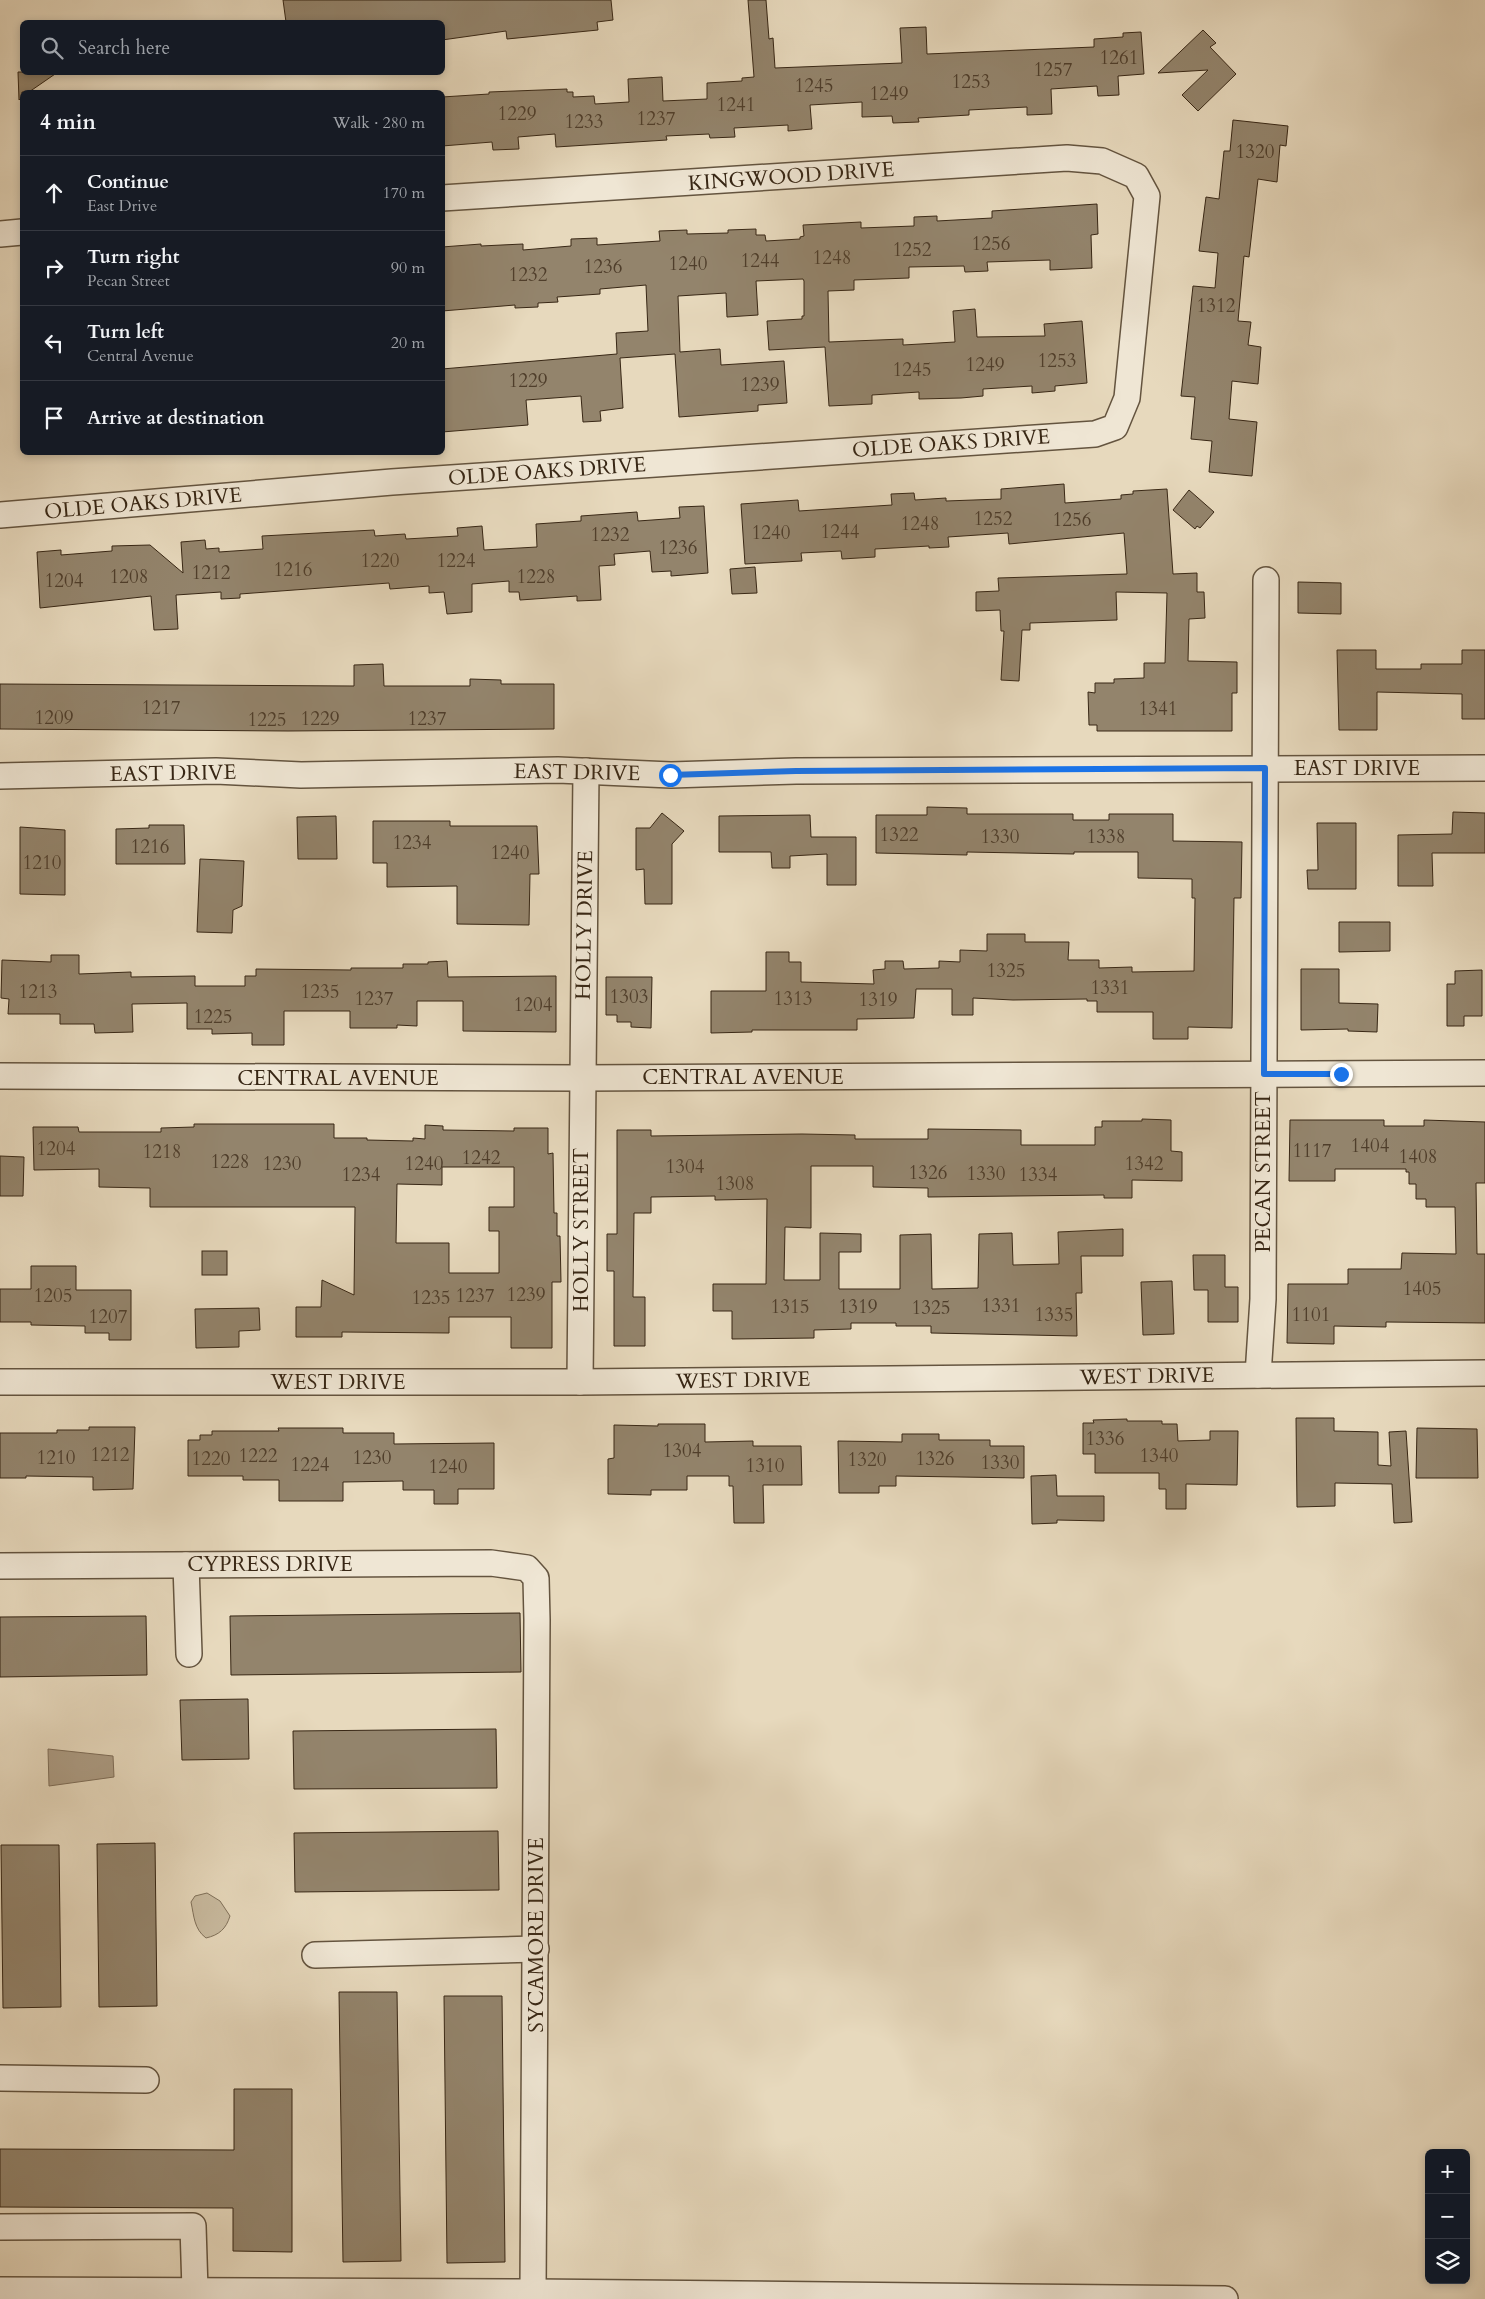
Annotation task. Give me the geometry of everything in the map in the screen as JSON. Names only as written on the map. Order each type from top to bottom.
[{"type":"street","name":"KINGWOOD DRIVE","points":[[445,198],[1067,158],[1102,161],[1136,176],[1147,196],[1127,398],[1115,427],[1095,434]]},
{"type":"street","points":[[0,234],[20,232]]},
{"type":"street","name":"OLDE OAKS DRIVE","points":[[0,515],[392,482],[1095,434]]},
{"type":"street","name":"PECAN STREET","points":[[1258,1375],[1263,1299],[1266,580]]},
{"type":"street","name":"EAST DRIVE","points":[[0,776],[216,771],[301,775],[558,770],[670,775],[806,771],[1485,768]]},
{"type":"street","name":"HOLLY DRIVE","points":[[582,1078],[586,771]]},
{"type":"street","name":"CENTRAL AVENUE","points":[[0,1076],[582,1078],[1485,1073]]},
{"type":"street","name":"HOLLY STREET","points":[[580,1382],[582,1078]]},
{"type":"street","name":"WEST DRIVE","points":[[0,1382],[580,1382],[1485,1373]]},
{"type":"street","name":"CYPRESS DRIVE","points":[[0,1566],[491,1563],[528,1568],[536,1578]]},
{"type":"street","points":[[186,1565],[189,1654]]},
{"type":"street","name":"SYCAMORE DRIVE","points":[[533,2292],[536,1949],[536,1578]]},
{"type":"street","points":[[315,1955],[536,1949]]},
{"type":"street","points":[[0,2078],[146,2080]]},
{"type":"street","points":[[0,2227],[193,2226],[196,2290]]},
{"type":"street","points":[[0,2290],[533,2292],[1225,2299]]},
{"type":"shaded area","points":[[48,1749],[113,1756],[114,1777],[49,1786]]},
{"type":"shaded area","points":[[207,1893],[220,1901],[230,1916],[221,1931],[206,1938],[199,1931],[191,1902],[195,1896]]},
{"type":"building","points":[[283,0],[611,0],[613,20],[597,22],[598,30],[507,39],[506,31],[445,40],[445,20],[286,20]]},
{"type":"building","points":[[748,0],[766,0],[769,39],[773,38],[775,68],[902,63],[900,28],[926,27],[927,54],[1094,47],[1094,39],[1123,37],[1123,33],[1141,32],[1144,74],[1118,76],[1119,95],[1098,96],[1097,86],[1051,89],[1052,114],[1027,115],[1027,107],[969,110],[969,115],[918,118],[919,122],[893,123],[892,116],[862,117],[862,102],[810,105],[812,129],[788,131],[788,125],[734,128],[735,137],[710,138],[709,134],[666,136],[667,140],[556,147],[555,134],[518,137],[519,149],[493,150],[492,142],[445,146],[445,97],[489,94],[489,92],[567,89],[567,92],[573,92],[573,97],[594,96],[595,104],[629,102],[628,79],[662,77],[663,101],[707,99],[707,83],[742,81],[742,78],[754,77]]},
{"type":"building","points":[[1203,30],[1216,43],[1210,47],[1236,74],[1198,111],[1182,95],[1208,70],[1158,73]]},
{"type":"building","points":[[18,72],[20,72],[20,75],[54,75],[32,90],[20,90],[19,100]]},
{"type":"building","points":[[1233,120],[1288,126],[1286,146],[1280,145],[1277,182],[1258,179],[1249,257],[1244,256],[1238,321],[1251,322],[1248,345],[1261,347],[1258,384],[1232,381],[1229,419],[1257,422],[1252,476],[1209,472],[1212,441],[1191,439],[1195,397],[1181,396],[1193,286],[1215,288],[1218,253],[1199,251],[1206,197],[1219,199],[1224,151],[1230,151]]},
{"type":"building","points":[[1097,204],[1098,234],[1091,235],[1092,268],[1050,270],[1050,260],[987,262],[988,271],[965,272],[964,266],[909,267],[909,278],[854,280],[854,290],[828,291],[829,342],[903,339],[903,345],[955,342],[953,311],[975,309],[977,337],[1045,336],[1044,324],[1082,321],[1087,383],[1055,386],[1055,391],[1032,393],[1032,386],[983,389],[983,396],[961,398],[919,399],[919,392],[872,395],[872,404],[829,406],[825,347],[769,350],[767,321],[802,319],[802,316],[804,316],[803,279],[756,281],[758,315],[727,317],[726,293],[678,296],[680,352],[720,349],[721,365],[784,361],[787,403],[758,405],[758,411],[679,417],[675,354],[620,358],[623,408],[600,411],[601,421],[583,422],[581,396],[526,400],[528,425],[445,432],[445,369],[617,354],[616,333],[648,331],[646,285],[600,289],[600,294],[557,297],[558,302],[538,303],[538,307],[515,308],[515,305],[445,311],[445,247],[523,244],[523,250],[571,246],[571,239],[597,238],[597,245],[660,241],[659,231],[687,230],[687,234],[728,233],[728,230],[756,229],[756,235],[765,235],[766,241],[800,239],[800,237],[804,236],[803,225],[861,222],[861,228],[914,226],[914,217],[937,216],[937,221],[992,218],[992,211]]},
{"type":"building","points":[[1064,484],[1065,503],[1121,499],[1121,495],[1133,494],[1133,491],[1167,489],[1173,574],[1197,573],[1197,592],[1204,592],[1205,618],[1189,619],[1188,661],[1237,662],[1237,693],[1232,693],[1232,731],[1097,731],[1097,725],[1089,725],[1088,692],[1095,693],[1095,683],[1114,683],[1114,679],[1144,678],[1144,663],[1165,663],[1167,593],[1116,592],[1117,620],[1030,623],[1030,630],[1022,630],[1019,681],[1001,680],[1004,631],[1001,631],[1000,610],[976,611],[976,592],[999,591],[998,578],[1127,574],[1124,533],[1009,544],[1008,533],[948,537],[949,547],[929,548],[929,546],[875,549],[875,557],[842,559],[841,551],[801,553],[802,561],[745,564],[741,504],[798,500],[799,511],[892,505],[891,494],[914,493],[915,500],[946,498],[946,501],[1001,499],[1001,489]]},
{"type":"building","points":[[1189,490],[1214,512],[1200,528],[1197,526],[1195,529],[1173,510]]},
{"type":"building","points":[[704,506],[708,573],[671,576],[671,571],[652,572],[650,551],[614,554],[615,565],[599,566],[601,600],[577,601],[577,596],[520,600],[519,592],[509,592],[509,581],[472,584],[472,612],[447,614],[444,592],[429,593],[429,586],[390,589],[389,583],[240,594],[240,598],[221,599],[221,592],[176,595],[178,629],[154,630],[151,596],[40,608],[37,552],[61,550],[61,555],[112,551],[112,546],[150,545],[183,573],[181,542],[205,540],[206,549],[219,548],[219,552],[263,549],[262,536],[374,530],[375,536],[405,534],[406,539],[458,536],[457,528],[482,526],[484,550],[537,547],[536,524],[581,521],[581,516],[637,512],[638,521],[680,518],[679,507]]},
{"type":"building","points":[[755,567],[757,593],[732,594],[730,569]]},
{"type":"building","points":[[1298,582],[1341,583],[1341,614],[1298,613]]},
{"type":"building","points":[[1337,650],[1376,650],[1376,669],[1421,669],[1421,664],[1462,664],[1462,650],[1485,650],[1485,719],[1462,719],[1462,694],[1377,692],[1377,730],[1339,730]]},
{"type":"building","points":[[383,664],[384,686],[470,686],[470,679],[501,680],[501,684],[554,684],[554,729],[288,731],[0,729],[0,684],[354,686],[354,665]]},
{"type":"building","points":[[927,807],[967,808],[967,814],[1073,814],[1073,820],[1109,820],[1109,814],[1173,814],[1173,841],[1242,842],[1241,898],[1234,898],[1232,1028],[1188,1027],[1188,1039],[1153,1039],[1153,1012],[1097,1012],[1097,1001],[1087,1001],[1087,999],[1013,1000],[973,998],[973,1015],[952,1015],[952,989],[916,989],[914,1018],[857,1019],[857,1030],[752,1030],[752,1032],[711,1033],[711,991],[766,991],[766,952],[789,952],[789,962],[801,962],[801,982],[874,984],[873,970],[885,969],[885,961],[903,961],[904,969],[939,968],[939,961],[960,962],[960,950],[987,951],[987,934],[1025,934],[1025,942],[1069,942],[1068,960],[1099,960],[1099,968],[1132,967],[1132,972],[1194,971],[1195,898],[1192,898],[1192,879],[1138,878],[1138,852],[1074,852],[1074,854],[967,852],[967,855],[876,853],[876,815],[927,815]]},
{"type":"building","points":[[1453,812],[1485,813],[1485,853],[1432,853],[1433,886],[1398,886],[1398,835],[1452,834]]},
{"type":"building","points":[[662,813],[684,831],[672,844],[672,904],[645,904],[644,869],[636,870],[636,828],[650,828]]},
{"type":"building","points":[[810,815],[811,837],[856,837],[856,885],[827,885],[827,854],[790,856],[790,868],[772,868],[771,852],[719,852],[719,816]]},
{"type":"building","points":[[336,816],[337,859],[298,859],[297,817]]},
{"type":"building","points":[[373,821],[450,821],[450,826],[537,826],[539,874],[530,874],[529,925],[457,924],[457,886],[387,887],[387,863],[373,863]]},
{"type":"building","points":[[1317,823],[1356,823],[1356,889],[1308,889],[1307,870],[1318,870]]},
{"type":"building","points":[[149,825],[184,825],[185,864],[116,864],[116,829],[149,828]]},
{"type":"building","points":[[20,827],[65,830],[65,895],[20,894]]},
{"type":"building","points":[[200,859],[244,861],[242,906],[233,910],[232,933],[197,932]]},
{"type":"building","points":[[1339,922],[1390,922],[1390,951],[1339,952]]},
{"type":"building","points":[[51,955],[79,955],[79,974],[131,972],[131,977],[195,976],[195,986],[245,986],[245,976],[256,976],[256,969],[351,970],[351,968],[403,968],[403,964],[428,964],[428,962],[447,961],[448,977],[556,976],[556,1032],[463,1031],[463,1001],[417,1001],[417,1026],[397,1025],[397,1028],[350,1028],[350,1011],[284,1011],[284,1045],[252,1045],[252,1033],[212,1034],[212,1029],[187,1029],[187,1003],[132,1004],[133,1032],[95,1033],[94,1024],[60,1024],[60,1014],[8,1014],[9,999],[1,998],[2,960],[51,962]]},
{"type":"building","points":[[1301,969],[1339,969],[1339,1003],[1378,1004],[1377,1032],[1348,1031],[1348,1029],[1301,1030]]},
{"type":"building","points":[[1482,970],[1482,1016],[1464,1016],[1464,1026],[1447,1026],[1447,984],[1455,984],[1455,971]]},
{"type":"building","points":[[606,977],[652,977],[651,1028],[631,1027],[631,1022],[617,1022],[617,1015],[606,1015]]},
{"type":"building","points":[[1142,1119],[1171,1120],[1171,1151],[1182,1152],[1182,1181],[1132,1180],[1132,1198],[1104,1198],[1104,1195],[928,1197],[928,1188],[873,1187],[873,1166],[811,1166],[811,1228],[785,1227],[784,1280],[820,1280],[820,1233],[861,1234],[861,1252],[839,1252],[839,1289],[900,1289],[900,1235],[931,1234],[932,1289],[978,1288],[979,1234],[1012,1233],[1013,1265],[1059,1264],[1058,1232],[1123,1229],[1123,1256],[1081,1256],[1082,1293],[1076,1293],[1077,1336],[931,1333],[931,1326],[896,1326],[896,1323],[851,1323],[851,1329],[814,1330],[814,1338],[732,1339],[732,1311],[713,1311],[713,1284],[766,1284],[767,1199],[715,1200],[715,1196],[651,1197],[651,1213],[634,1213],[633,1297],[645,1297],[645,1346],[614,1346],[614,1271],[607,1271],[607,1234],[617,1234],[617,1130],[651,1130],[651,1136],[802,1134],[855,1135],[855,1139],[928,1139],[928,1129],[1021,1130],[1021,1145],[1095,1145],[1095,1127],[1102,1127],[1102,1121],[1142,1121]]},
{"type":"building","points":[[1290,1120],[1384,1120],[1384,1126],[1424,1126],[1424,1120],[1485,1122],[1485,1183],[1476,1183],[1477,1254],[1485,1254],[1485,1323],[1386,1322],[1386,1327],[1334,1326],[1334,1344],[1287,1343],[1288,1284],[1348,1284],[1348,1269],[1401,1269],[1402,1253],[1456,1254],[1455,1207],[1426,1207],[1426,1199],[1416,1199],[1416,1184],[1409,1184],[1409,1172],[1406,1172],[1406,1169],[1335,1169],[1335,1181],[1289,1181]]},
{"type":"building","points":[[194,1124],[334,1124],[334,1138],[413,1141],[413,1138],[425,1139],[425,1125],[443,1126],[443,1130],[514,1131],[514,1128],[548,1128],[548,1154],[553,1153],[554,1213],[557,1213],[557,1236],[560,1236],[561,1282],[552,1282],[552,1348],[511,1348],[511,1317],[449,1317],[449,1333],[342,1332],[342,1337],[296,1337],[296,1307],[321,1307],[322,1280],[354,1295],[355,1207],[150,1207],[150,1188],[99,1187],[99,1169],[34,1170],[33,1127],[78,1127],[79,1132],[161,1132],[161,1128],[194,1127]],"holes":[[[442,1167],[514,1167],[514,1207],[489,1207],[489,1231],[499,1231],[499,1273],[449,1273],[449,1243],[396,1243],[397,1184],[442,1185]]]},
{"type":"building","points":[[0,1156],[24,1157],[23,1196],[0,1196]]},
{"type":"building","points":[[202,1251],[227,1251],[227,1275],[202,1275]]},
{"type":"building","points":[[1193,1255],[1225,1255],[1225,1287],[1238,1287],[1238,1322],[1208,1322],[1208,1290],[1194,1290]]},
{"type":"building","points":[[31,1266],[76,1266],[76,1290],[131,1290],[131,1340],[109,1340],[109,1333],[85,1333],[85,1326],[31,1325],[31,1322],[0,1322],[0,1289],[31,1289]]},
{"type":"building","points":[[1172,1281],[1174,1334],[1143,1335],[1141,1282]]},
{"type":"building","points":[[259,1308],[260,1330],[239,1331],[239,1347],[196,1348],[195,1309]]},
{"type":"building","points":[[1296,1418],[1334,1418],[1334,1431],[1378,1432],[1378,1465],[1391,1466],[1389,1432],[1406,1431],[1412,1522],[1394,1523],[1392,1484],[1335,1483],[1335,1506],[1297,1507]]},
{"type":"building","points":[[1127,1419],[1127,1421],[1162,1421],[1162,1424],[1177,1424],[1178,1441],[1210,1440],[1210,1431],[1238,1431],[1237,1485],[1186,1484],[1186,1509],[1166,1509],[1166,1489],[1159,1489],[1159,1473],[1095,1473],[1095,1454],[1083,1454],[1083,1423],[1094,1423],[1093,1420]]},
{"type":"building","points":[[658,1424],[705,1424],[705,1442],[753,1441],[753,1446],[801,1446],[802,1485],[763,1485],[764,1523],[734,1523],[733,1486],[729,1486],[729,1476],[687,1476],[687,1490],[651,1490],[651,1495],[608,1494],[608,1459],[614,1458],[614,1425],[658,1426]]},
{"type":"building","points":[[89,1427],[135,1427],[133,1489],[93,1490],[93,1477],[26,1476],[26,1478],[0,1478],[0,1433],[57,1433],[57,1430],[89,1430]]},
{"type":"building","points":[[278,1428],[343,1428],[343,1433],[394,1433],[394,1444],[494,1443],[494,1489],[458,1489],[458,1504],[434,1504],[434,1490],[403,1490],[403,1481],[343,1482],[343,1501],[279,1501],[279,1480],[243,1480],[243,1476],[188,1476],[188,1440],[200,1440],[200,1435],[212,1435],[212,1431],[279,1431]]},
{"type":"building","points":[[1417,1428],[1477,1429],[1478,1478],[1416,1478]]},
{"type":"building","points":[[902,1434],[939,1434],[939,1440],[990,1440],[990,1446],[1024,1446],[1024,1478],[896,1476],[896,1486],[879,1486],[879,1493],[839,1493],[838,1441],[902,1442]]},
{"type":"building","points":[[1056,1475],[1057,1496],[1104,1496],[1104,1521],[1057,1520],[1057,1523],[1032,1524],[1031,1476]]},
{"type":"building","points":[[520,1613],[521,1672],[231,1675],[230,1616]]},
{"type":"building","points":[[146,1616],[147,1675],[0,1677],[0,1617]]},
{"type":"building","points":[[248,1699],[249,1759],[182,1760],[180,1700]]},
{"type":"building","points":[[496,1729],[497,1788],[294,1789],[293,1731]]},
{"type":"building","points":[[498,1831],[499,1890],[295,1892],[294,1833]]},
{"type":"building","points":[[155,1843],[157,2006],[99,2007],[97,1844]]},
{"type":"building","points":[[1,1845],[59,1845],[61,2007],[3,2008]]},
{"type":"building","points":[[339,1992],[397,1992],[401,2261],[343,2262]]},
{"type":"building","points":[[444,1996],[502,1996],[505,2262],[447,2263]]},
{"type":"building","points":[[234,2089],[292,2089],[292,2252],[233,2251],[233,2208],[0,2207],[0,2149],[234,2150]]},
{"type":"route","points":[[670,775],[796,771],[1265,768],[1264,1074],[1341,1074]]}]
